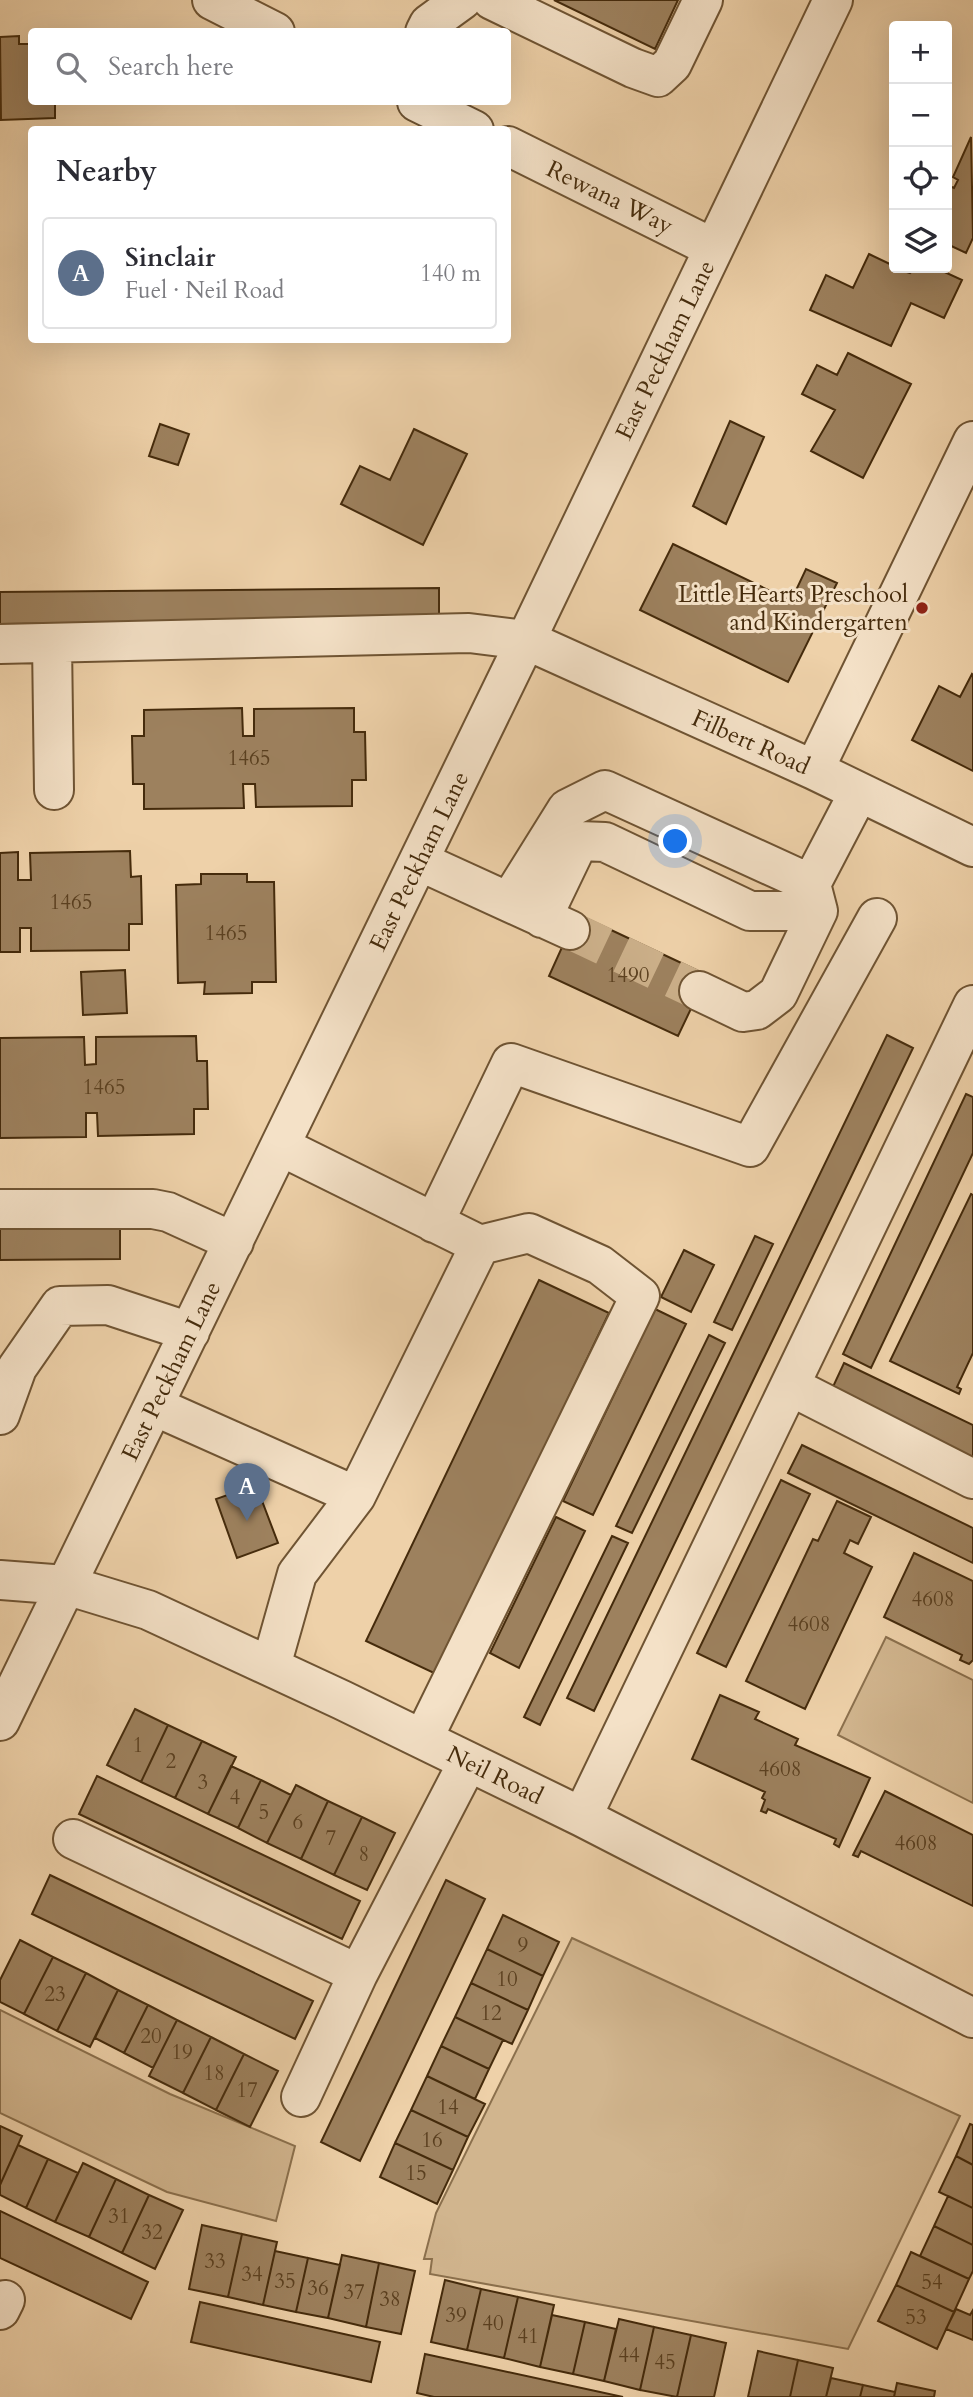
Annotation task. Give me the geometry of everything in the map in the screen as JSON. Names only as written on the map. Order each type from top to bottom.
[{"type":"street","points":[[212,0],[267,28]]},
{"type":"street","points":[[427,28],[462,0]]},
{"type":"street","points":[[470,28],[473,0]]},
{"type":"street","points":[[492,0],[633,68],[658,77],[672,64],[703,0]]},
{"type":"street","name":"East Peckham Lane","points":[[0,1721],[526,640],[833,0]]},
{"type":"street","points":[[432,105],[467,126]]},
{"type":"street","name":"Rewana Way","points":[[511,147],[713,248]]},
{"type":"street","points":[[814,770],[973,441]]},
{"type":"street","name":"Filbert Road","points":[[0,644],[469,633],[526,640],[814,770],[973,847]]},
{"type":"street","points":[[52,643],[54,790]]},
{"type":"street","points":[[541,917],[568,809],[605,790],[815,898]]},
{"type":"street","points":[[698,991],[743,1012],[757,1010],[778,994],[859,792]]},
{"type":"street","points":[[541,917],[579,841],[604,842],[750,912],[815,898]]},
{"type":"street","points":[[419,860],[541,917]]},
{"type":"street","points":[[435,1223],[511,1063],[750,1147],[877,918]]},
{"type":"street","points":[[582,1817],[973,1005]]},
{"type":"street","points":[[280,1146],[480,1245],[529,1233],[600,1265],[640,1296],[423,1739]]},
{"type":"street","points":[[0,1209],[153,1209],[168,1212],[234,1242]]},
{"type":"street","points":[[271,1666],[297,1574],[356,1496],[480,1245]]},
{"type":"street","points":[[0,1415],[17,1368],[60,1306],[108,1305],[190,1332]]},
{"type":"street","points":[[790,1386],[973,1479]]},
{"type":"street","points":[[154,1406],[356,1496]]},
{"type":"street","name":"Neil Road","points":[[0,1580],[66,1585],[148,1610],[271,1666],[582,1817],[973,2018]]},
{"type":"street","points":[[301,2097],[359,1974],[468,1762]]},
{"type":"street","points":[[73,1839],[359,1974]]},
{"type":"shaded area","points":[[886,1637],[973,1680],[973,1803],[838,1735]]},
{"type":"shaded area","points":[[572,1938],[960,2116],[848,2349],[430,2274],[432,2259],[424,2259],[436,2213]]},
{"type":"shaded area","points":[[0,2010],[170,2094],[295,2146],[276,2221],[167,2192],[0,2113]]},
{"type":"building","points":[[554,0],[678,0],[655,49]]},
{"type":"building","points":[[19,36],[19,44],[28,44],[28,105],[55,105],[55,118],[1,120],[0,37]]},
{"type":"building","points":[[971,137],[973,238],[966,253],[952,246],[952,187],[958,180],[953,177]]},
{"type":"building","points":[[869,254],[889,264],[889,273],[947,273],[962,280],[944,318],[911,303],[891,346],[810,310],[826,275],[853,288]]},
{"type":"building","points":[[848,353],[911,384],[863,478],[811,451],[835,410],[802,394],[817,365],[837,375]]},
{"type":"building","points":[[730,421],[764,437],[726,524],[693,506]]},
{"type":"building","points":[[160,424],[189,434],[178,465],[149,456]]},
{"type":"building","points":[[414,429],[467,454],[423,545],[341,504],[360,466],[390,480]]},
{"type":"building","points":[[673,544],[791,601],[806,569],[837,583],[788,682],[640,610]]},
{"type":"building","points":[[439,588],[439,620],[0,624],[0,592]]},
{"type":"building","points":[[972,674],[973,771],[912,740],[939,686],[960,697]]},
{"type":"building","points":[[242,708],[243,736],[254,736],[254,709],[354,708],[354,732],[365,732],[366,780],[352,780],[352,806],[256,807],[255,784],[243,784],[244,808],[144,809],[144,784],[133,784],[132,736],[144,736],[144,710]]},
{"type":"building","points":[[130,851],[131,877],[141,876],[142,924],[129,924],[129,950],[31,951],[31,928],[20,928],[20,952],[0,952],[0,853],[18,852],[18,880],[31,880],[30,853]]},
{"type":"building","points":[[201,874],[247,874],[247,882],[274,882],[276,982],[252,982],[252,993],[204,994],[205,982],[178,983],[176,885],[201,884]]},
{"type":"building","points":[[577,914],[707,975],[678,1036],[549,976]]},
{"type":"building","points":[[125,970],[127,1013],[83,1015],[81,972]]},
{"type":"building","points":[[887,1035],[913,1048],[594,1711],[567,1698]]},
{"type":"building","points":[[196,1036],[197,1061],[207,1061],[208,1109],[194,1109],[194,1134],[98,1136],[97,1113],[86,1113],[86,1137],[0,1138],[0,1038],[84,1037],[85,1065],[96,1064],[96,1037]]},
{"type":"building","points":[[966,1094],[973,1097],[973,1153],[871,1368],[843,1354]]},
{"type":"building","points":[[971,1194],[973,1353],[957,1387],[961,1389],[959,1394],[890,1361]]},
{"type":"building","points":[[120,1228],[120,1259],[0,1260],[0,1229]]},
{"type":"building","points":[[755,1236],[773,1244],[732,1330],[714,1322]]},
{"type":"building","points":[[684,1250],[714,1265],[691,1312],[661,1297]]},
{"type":"building","points":[[539,1280],[609,1313],[436,1674],[366,1641]]},
{"type":"building","points":[[655,1309],[686,1324],[593,1515],[563,1501]]},
{"type":"building","points":[[709,1335],[725,1343],[632,1533],[616,1526]]},
{"type":"building","points":[[844,1363],[973,1425],[973,1460],[831,1391]]},
{"type":"building","points":[[802,1445],[973,1528],[973,1563],[788,1473]]},
{"type":"building","points":[[781,1480],[810,1494],[726,1667],[697,1653]]},
{"type":"building","points":[[256,1485],[278,1543],[237,1558],[216,1499]]},
{"type":"building","points":[[837,1501],[871,1517],[858,1544],[850,1540],[844,1553],[872,1567],[805,1709],[746,1681],[813,1539],[818,1541]]},
{"type":"building","points":[[556,1517],[585,1531],[519,1668],[490,1653]]},
{"type":"building","points":[[612,1536],[628,1543],[540,1725],[524,1717]]},
{"type":"building","points":[[914,1553],[973,1581],[973,1660],[969,1664],[960,1660],[962,1655],[884,1617]]},
{"type":"building","points":[[720,1695],[759,1712],[755,1719],[798,1739],[795,1745],[870,1778],[839,1847],[834,1844],[836,1839],[768,1809],[766,1813],[761,1811],[765,1792],[692,1759]]},
{"type":"building","points":[[135,1709],[168,1725],[141,1782],[107,1765]]},
{"type":"building","points":[[168,1725],[202,1741],[175,1798],[141,1782]]},
{"type":"building","points":[[202,1741],[236,1757],[208,1814],[175,1798]]},
{"type":"building","points":[[231,1766],[261,1780],[238,1828],[208,1814]]},
{"type":"building","points":[[97,1776],[360,1901],[342,1939],[79,1814]]},
{"type":"building","points":[[261,1780],[291,1795],[267,1843],[238,1828]]},
{"type":"building","points":[[296,1785],[328,1801],[301,1859],[267,1843]]},
{"type":"building","points":[[885,1791],[973,1835],[973,1906],[861,1851],[858,1857],[853,1855]]},
{"type":"building","points":[[328,1801],[362,1817],[334,1875],[301,1859]]},
{"type":"building","points":[[362,1817],[395,1833],[367,1890],[334,1875]]},
{"type":"building","points":[[50,1875],[313,2001],[295,2039],[32,1914]]},
{"type":"building","points":[[446,1880],[485,1899],[360,2161],[321,2142]]},
{"type":"building","points":[[503,1915],[559,1942],[543,1976],[487,1949]]},
{"type":"building","points":[[20,1940],[53,1957],[24,2014],[0,2002],[0,1980]]},
{"type":"building","points":[[487,1949],[543,1976],[528,2010],[471,1983]]},
{"type":"building","points":[[53,1957],[86,1973],[57,2031],[24,2014]]},
{"type":"building","points":[[86,1973],[118,1990],[90,2047],[57,2031]]},
{"type":"building","points":[[471,1983],[528,2010],[512,2044],[455,2017]]},
{"type":"building","points":[[118,1990],[148,2005],[124,2053],[95,2038]]},
{"type":"building","points":[[148,2005],[177,2020],[153,2068],[124,2053]]},
{"type":"building","points":[[455,2017],[503,2040],[489,2069],[441,2046]]},
{"type":"building","points":[[177,2020],[211,2037],[183,2093],[149,2076]]},
{"type":"building","points":[[211,2037],[244,2054],[216,2110],[183,2093]]},
{"type":"building","points":[[441,2046],[489,2069],[475,2099],[427,2076]]},
{"type":"building","points":[[244,2054],[278,2071],[250,2127],[216,2110]]},
{"type":"building","points":[[427,2076],[485,2104],[468,2137],[411,2110]]},
{"type":"building","points":[[411,2110],[468,2137],[453,2170],[395,2143]]},
{"type":"building","points":[[970,2124],[973,2125],[973,2165],[956,2156]]},
{"type":"building","points":[[0,2126],[22,2136],[0,2185]]},
{"type":"building","points":[[395,2143],[453,2170],[437,2204],[380,2177]]},
{"type":"building","points":[[18,2145],[48,2159],[26,2208],[0,2195],[0,2185]]},
{"type":"building","points":[[956,2156],[973,2165],[973,2208],[939,2192]]},
{"type":"building","points":[[48,2159],[78,2173],[55,2222],[26,2208]]},
{"type":"building","points":[[83,2163],[116,2179],[89,2237],[55,2222]]},
{"type":"building","points":[[116,2179],[149,2195],[122,2253],[89,2237]]},
{"type":"building","points":[[149,2195],[183,2210],[155,2269],[122,2253]]},
{"type":"building","points":[[948,2196],[973,2208],[973,2245],[934,2226]]},
{"type":"building","points":[[0,2211],[148,2282],[131,2319],[0,2258]]},
{"type":"building","points":[[202,2225],[242,2234],[228,2297],[189,2289]]},
{"type":"building","points":[[934,2226],[973,2245],[973,2271],[969,2279],[920,2256]]},
{"type":"building","points":[[242,2234],[277,2242],[263,2305],[228,2297]]},
{"type":"building","points":[[275,2251],[308,2258],[296,2312],[263,2305]]},
{"type":"building","points":[[911,2252],[969,2279],[954,2312],[896,2285]]},
{"type":"building","points":[[342,2255],[379,2263],[366,2327],[328,2318]]},
{"type":"building","points":[[308,2258],[340,2265],[328,2318],[296,2312]]},
{"type":"building","points":[[379,2263],[415,2271],[401,2334],[366,2327]]},
{"type":"building","points":[[445,2280],[481,2289],[467,2350],[431,2342]]},
{"type":"building","points":[[896,2285],[954,2312],[937,2349],[878,2321]]},
{"type":"building","points":[[481,2289],[518,2297],[504,2358],[467,2350]]},
{"type":"building","points":[[518,2297],[554,2305],[540,2367],[504,2358]]},
{"type":"building","points":[[200,2302],[380,2342],[371,2382],[191,2342]]},
{"type":"building","points":[[956,2309],[970,2315],[973,2310],[973,2340],[946,2329]]},
{"type":"building","points":[[552,2315],[585,2322],[573,2374],[540,2367]]},
{"type":"building","points":[[619,2319],[654,2327],[640,2390],[604,2381]]},
{"type":"building","points":[[585,2322],[616,2329],[604,2381],[573,2374]]},
{"type":"building","points":[[654,2327],[691,2335],[677,2397],[640,2390]]},
{"type":"building","points":[[691,2335],[726,2343],[714,2397],[677,2397]]},
{"type":"building","points":[[758,2351],[798,2360],[790,2397],[748,2397]]},
{"type":"building","points":[[425,2354],[623,2397],[434,2397],[417,2393]]},
{"type":"building","points":[[798,2360],[833,2368],[826,2397],[790,2397]]},
{"type":"building","points":[[831,2378],[863,2385],[860,2397],[826,2397]]},
{"type":"building","points":[[897,2383],[935,2391],[934,2397],[894,2397]]},
{"type":"building","points":[[863,2385],[895,2392],[894,2397],[860,2397]]},
{"type":"tunnel","points":[[570,930],[699,991]]},
{"type":"place","name":"Little Hearts Preschool and Kindergarten","points":[[922,608]]},
{"type":"place","name":"Sinclair","points":[[247,1521]]}]
